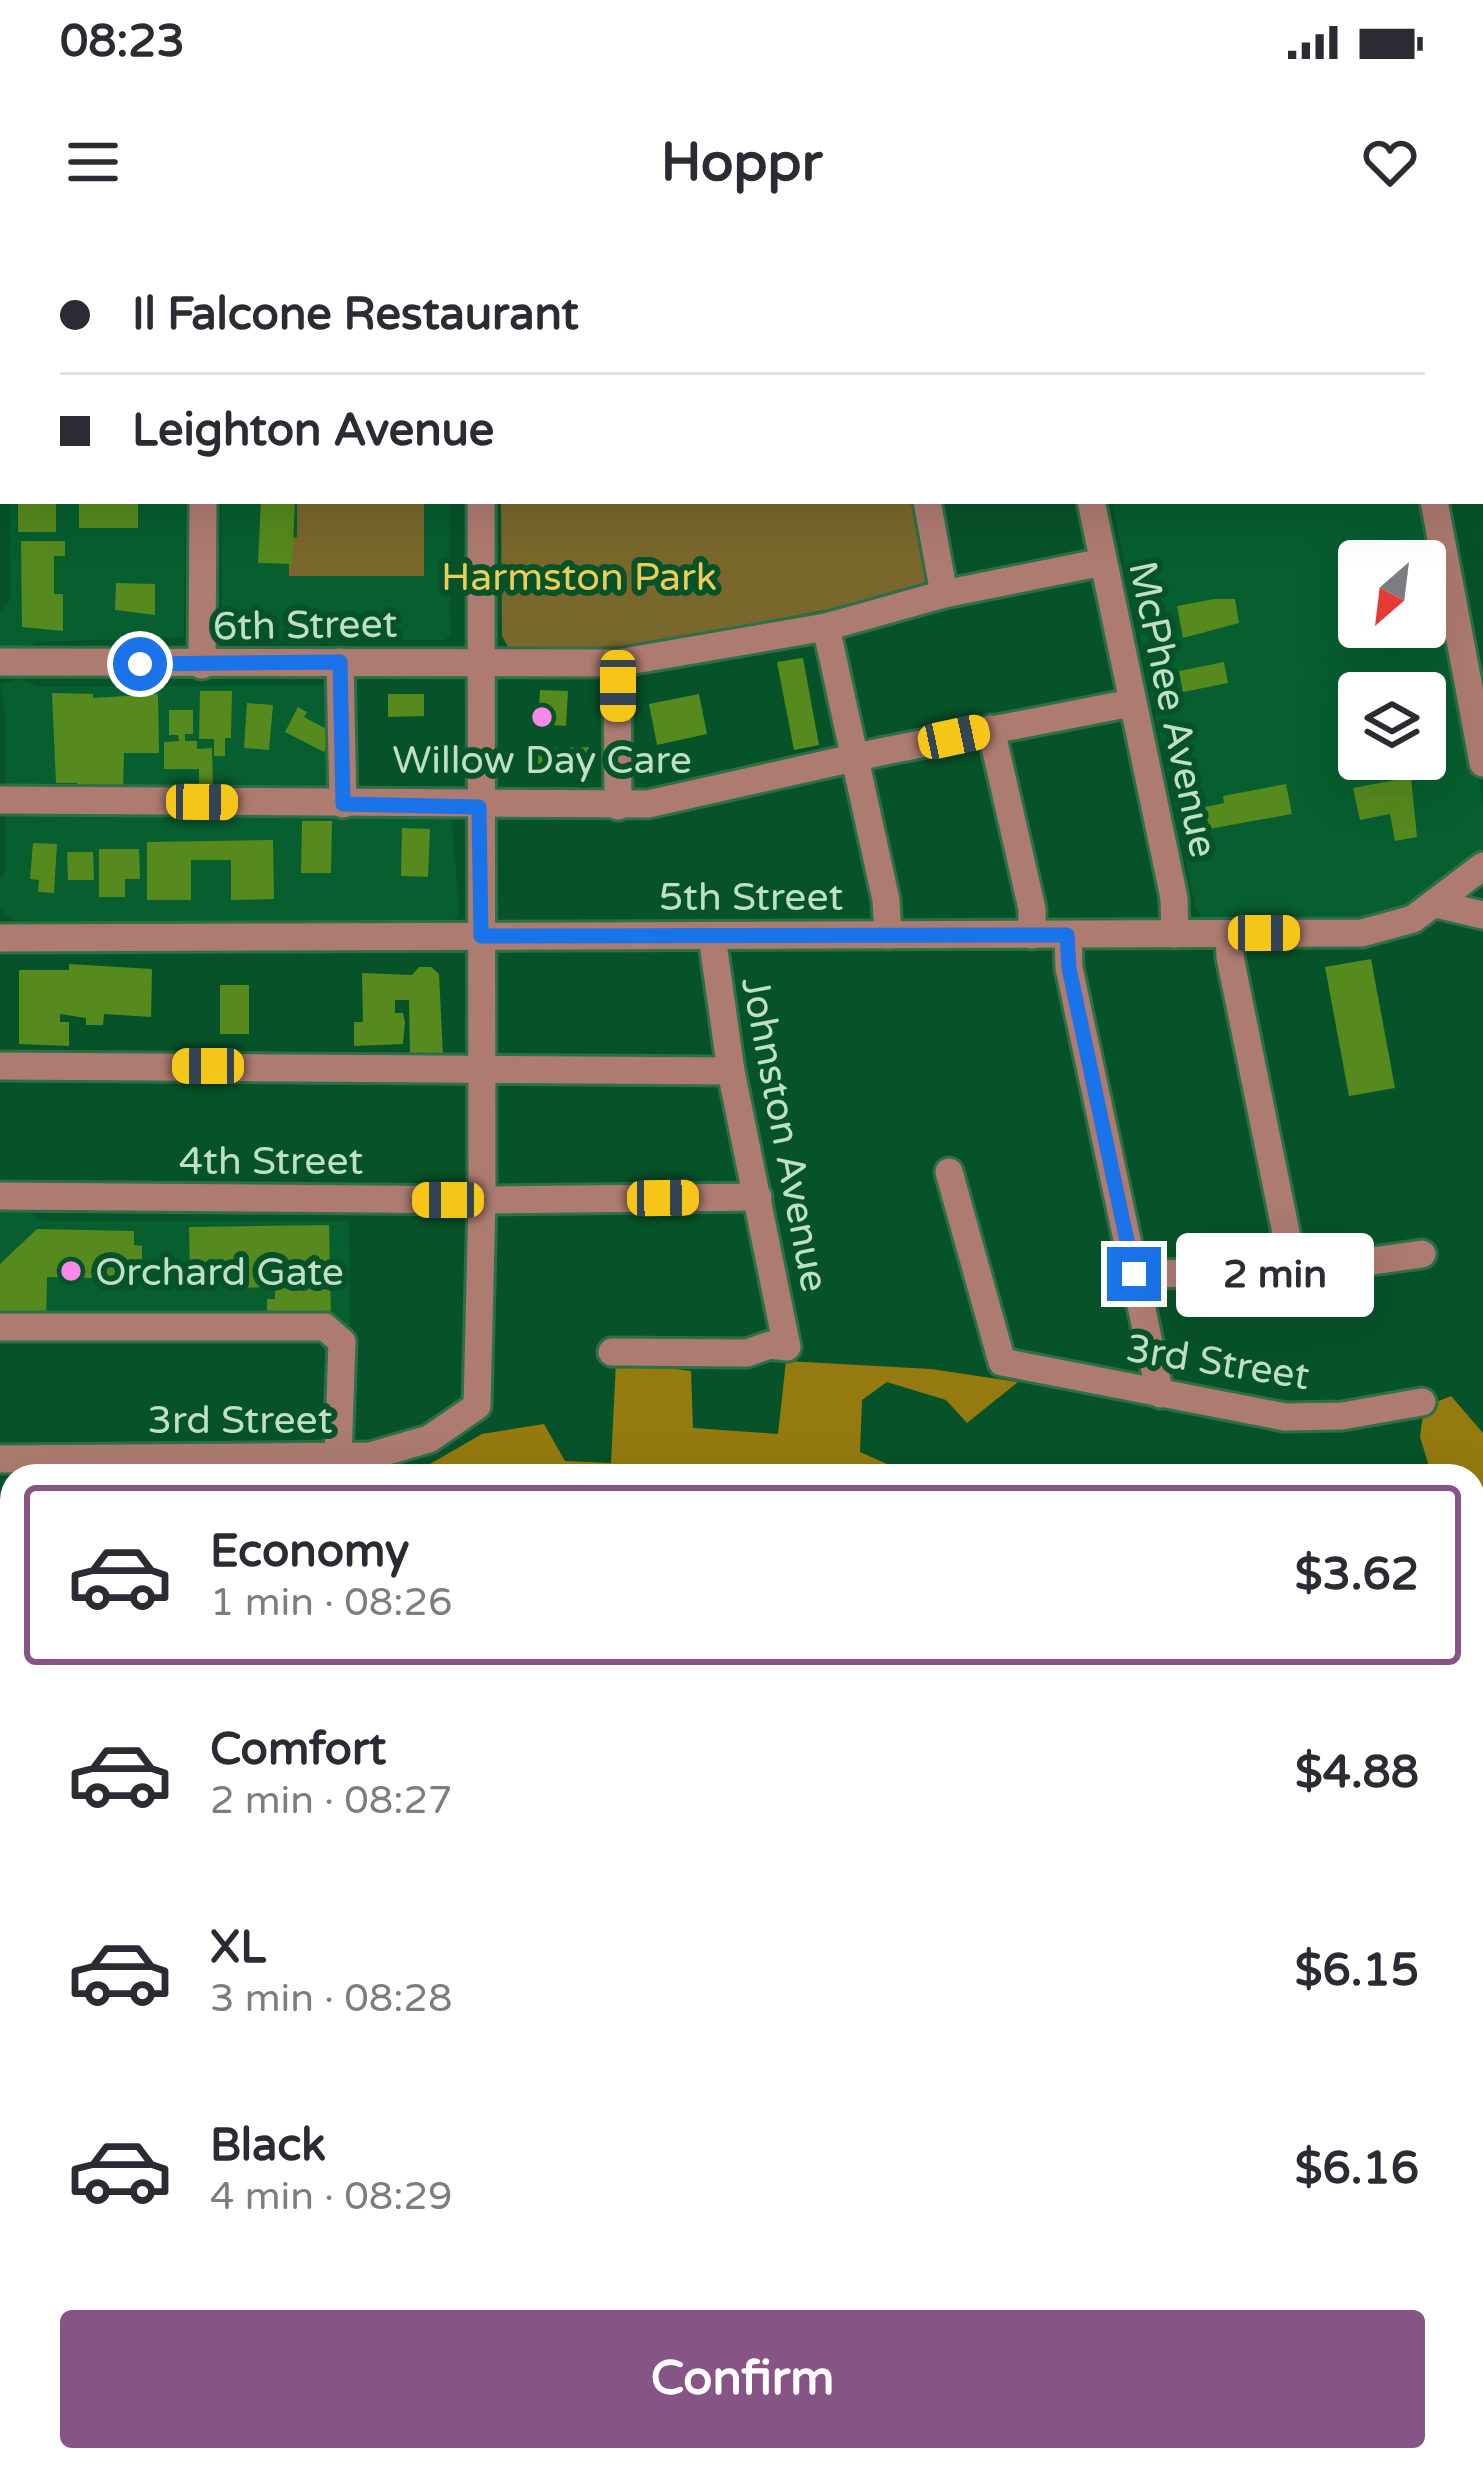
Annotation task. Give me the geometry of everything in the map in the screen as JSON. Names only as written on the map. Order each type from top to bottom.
[{"type":"street","points":[[202,664],[203,504]]},
{"type":"street","points":[[482,504],[478,663],[482,1200]]},
{"type":"street","points":[[928,504],[944,594]]},
{"type":"street","name":"McPhee Avenue","points":[[1092,504],[1174,898],[1175,934]]},
{"type":"street","points":[[1435,504],[1475,687],[1483,763]]},
{"type":"street","name":"6th Street","points":[[0,662],[617,664],[826,627],[944,594],[1103,562]]},
{"type":"street","points":[[826,627],[886,900],[888,935]]},
{"type":"street","points":[[340,662],[343,804]]},
{"type":"street","points":[[617,664],[619,806]]},
{"type":"street","points":[[0,800],[479,807],[648,804],[1131,703]]},
{"type":"street","points":[[991,729],[1032,909],[1032,935]]},
{"type":"street","name":"5th Street","points":[[0,938],[1362,933],[1402,924],[1483,866]]},
{"type":"street","points":[[1436,904],[1483,915]]},
{"type":"street","points":[[1229,934],[1294,1272]]},
{"type":"street","points":[[1067,935],[1069,968],[1160,1394]]},
{"type":"street","name":"Johnston Avenue","points":[[612,1352],[729,1354],[787,1347],[731,1072],[712,936]]},
{"type":"street","points":[[0,1066],[731,1072]]},
{"type":"street","name":"3rd Street","points":[[949,1172],[1002,1362],[1285,1417],[1342,1416],[1422,1402]]},
{"type":"street","name":"4th Street","points":[[0,1196],[758,1197]]},
{"type":"street","name":"3rd Street","points":[[0,1460],[338,1457],[406,1448],[470,1414],[481,1395],[482,1200]]},
{"type":"street","points":[[1134,1274],[1294,1272],[1422,1255]]},
{"type":"street","points":[[0,1328],[325,1327],[342,1342],[338,1457]]},
{"type":"shaded area","points":[[10,504],[186,504],[184,637],[38,642],[22,649],[0,645],[0,612],[10,600]]},
{"type":"shaded area","points":[[221,504],[449,504],[450,636],[444,640],[222,641]]},
{"type":"shaded area","points":[[1113,504],[1429,504],[1435,540],[1338,540],[1338,648],[1446,648],[1446,600],[1483,805],[1483,849],[1410,907],[1353,923],[1211,922],[1195,906]]},
{"type":"shaded area","points":[[19,679],[40,687],[341,685],[343,804],[451,806],[459,915],[447,925],[425,926],[412,921],[75,922],[34,928],[33,923],[11,920],[0,907],[0,879],[6,871],[6,717],[0,684]]},
{"type":"shaded area","points":[[29,1212],[44,1221],[349,1221],[350,1329],[0,1327],[0,1213]]},
{"type":"shaded area","points":[[616,1361],[691,1371],[693,1428],[778,1434],[786,1361],[931,1369],[1018,1382],[967,1423],[946,1400],[887,1382],[862,1400],[860,1452],[887,1464],[430,1464],[482,1434],[544,1424],[565,1461],[611,1463]]},
{"type":"shaded area","points":[[1451,1396],[1483,1433],[1483,1464],[1428,1464],[1420,1437],[1424,1407]]},
{"type":"green space","points":[[297,504],[424,504],[424,576],[289,576],[289,538],[297,537]]},
{"type":"green space","name":"Harmston Park","points":[[501,504],[928,504],[941,576],[923,591],[597,654],[511,652],[502,636]]},
{"type":"building","points":[[18,504],[56,504],[56,532],[18,532]]},
{"type":"building","points":[[79,504],[138,504],[138,528],[79,528]]},
{"type":"building","points":[[261,504],[295,504],[292,564],[258,563]]},
{"type":"building","points":[[21,541],[65,541],[65,556],[54,556],[54,594],[63,594],[63,631],[22,627]]},
{"type":"building","points":[[116,583],[155,584],[155,615],[115,610]]},
{"type":"building","points":[[1235,599],[1239,623],[1183,638],[1177,606]]},
{"type":"building","points":[[803,658],[819,745],[794,750],[777,662]]},
{"type":"building","points":[[1224,662],[1228,683],[1183,692],[1179,671]]},
{"type":"building","points":[[540,690],[568,691],[566,726],[538,724]]},
{"type":"building","points":[[200,691],[232,691],[231,738],[225,738],[225,756],[214,756],[214,739],[199,739]]},
{"type":"building","points":[[52,693],[93,694],[93,698],[158,694],[159,753],[124,753],[123,793],[77,793],[77,783],[56,783]]},
{"type":"building","points":[[388,694],[424,694],[424,716],[388,717]]},
{"type":"building","points":[[699,694],[707,734],[657,745],[649,704]]},
{"type":"building","points":[[247,703],[273,705],[269,750],[244,748]]},
{"type":"building","points":[[298,707],[307,712],[304,717],[334,733],[324,752],[285,732]]},
{"type":"building","points":[[169,710],[193,710],[193,734],[185,734],[185,741],[197,741],[197,749],[212,748],[213,785],[199,785],[199,769],[164,769],[164,742],[179,741],[178,735],[169,735]]},
{"type":"building","points":[[589,747],[590,771],[534,773],[533,749]]},
{"type":"building","points":[[1411,780],[1417,837],[1395,841],[1390,814],[1360,820],[1353,788]]},
{"type":"building","points":[[1286,784],[1292,814],[1209,829],[1205,807],[1224,803],[1223,796]]},
{"type":"building","points":[[302,821],[332,821],[331,873],[301,873]]},
{"type":"building","points":[[402,828],[430,829],[428,877],[401,876]]},
{"type":"building","points":[[273,840],[274,899],[231,900],[231,860],[191,860],[191,900],[147,900],[147,842]]},
{"type":"building","points":[[33,843],[57,844],[54,893],[38,892],[39,880],[30,879]]},
{"type":"building","points":[[99,849],[139,849],[140,879],[125,879],[125,897],[99,897]]},
{"type":"building","points":[[67,852],[93,852],[94,880],[68,880]]},
{"type":"building","points":[[1371,959],[1395,1088],[1349,1096],[1325,967]]},
{"type":"building","points":[[69,964],[152,969],[151,1017],[104,1014],[103,1025],[86,1025],[86,1018],[60,1014],[60,1022],[69,1022],[69,1046],[19,1044],[19,970],[69,970]]},
{"type":"building","points":[[419,967],[431,967],[439,974],[443,1056],[410,1057],[409,1000],[395,1000],[395,1013],[403,1013],[405,1022],[403,1044],[354,1046],[354,1022],[363,1022],[362,973],[412,975]]},
{"type":"building","points":[[220,985],[249,985],[249,1034],[220,1034]]},
{"type":"building","points":[[329,1225],[331,1319],[267,1320],[267,1299],[275,1299],[275,1277],[265,1277],[266,1287],[240,1288],[240,1276],[190,1277],[189,1227]]},
{"type":"building","name":"Orchard Gate","points":[[37,1229],[134,1231],[134,1245],[142,1246],[142,1279],[47,1277],[46,1325],[0,1318],[0,1264]]},
{"type":"place","name":"Willow Day Care","points":[[542,717]]},
{"type":"place","name":"Orchard Gate","points":[[71,1271]]},
{"type":"route","points":[[140,664],[340,662],[343,804],[479,807],[481,936],[1067,935],[1069,968],[1134,1274]]}]
